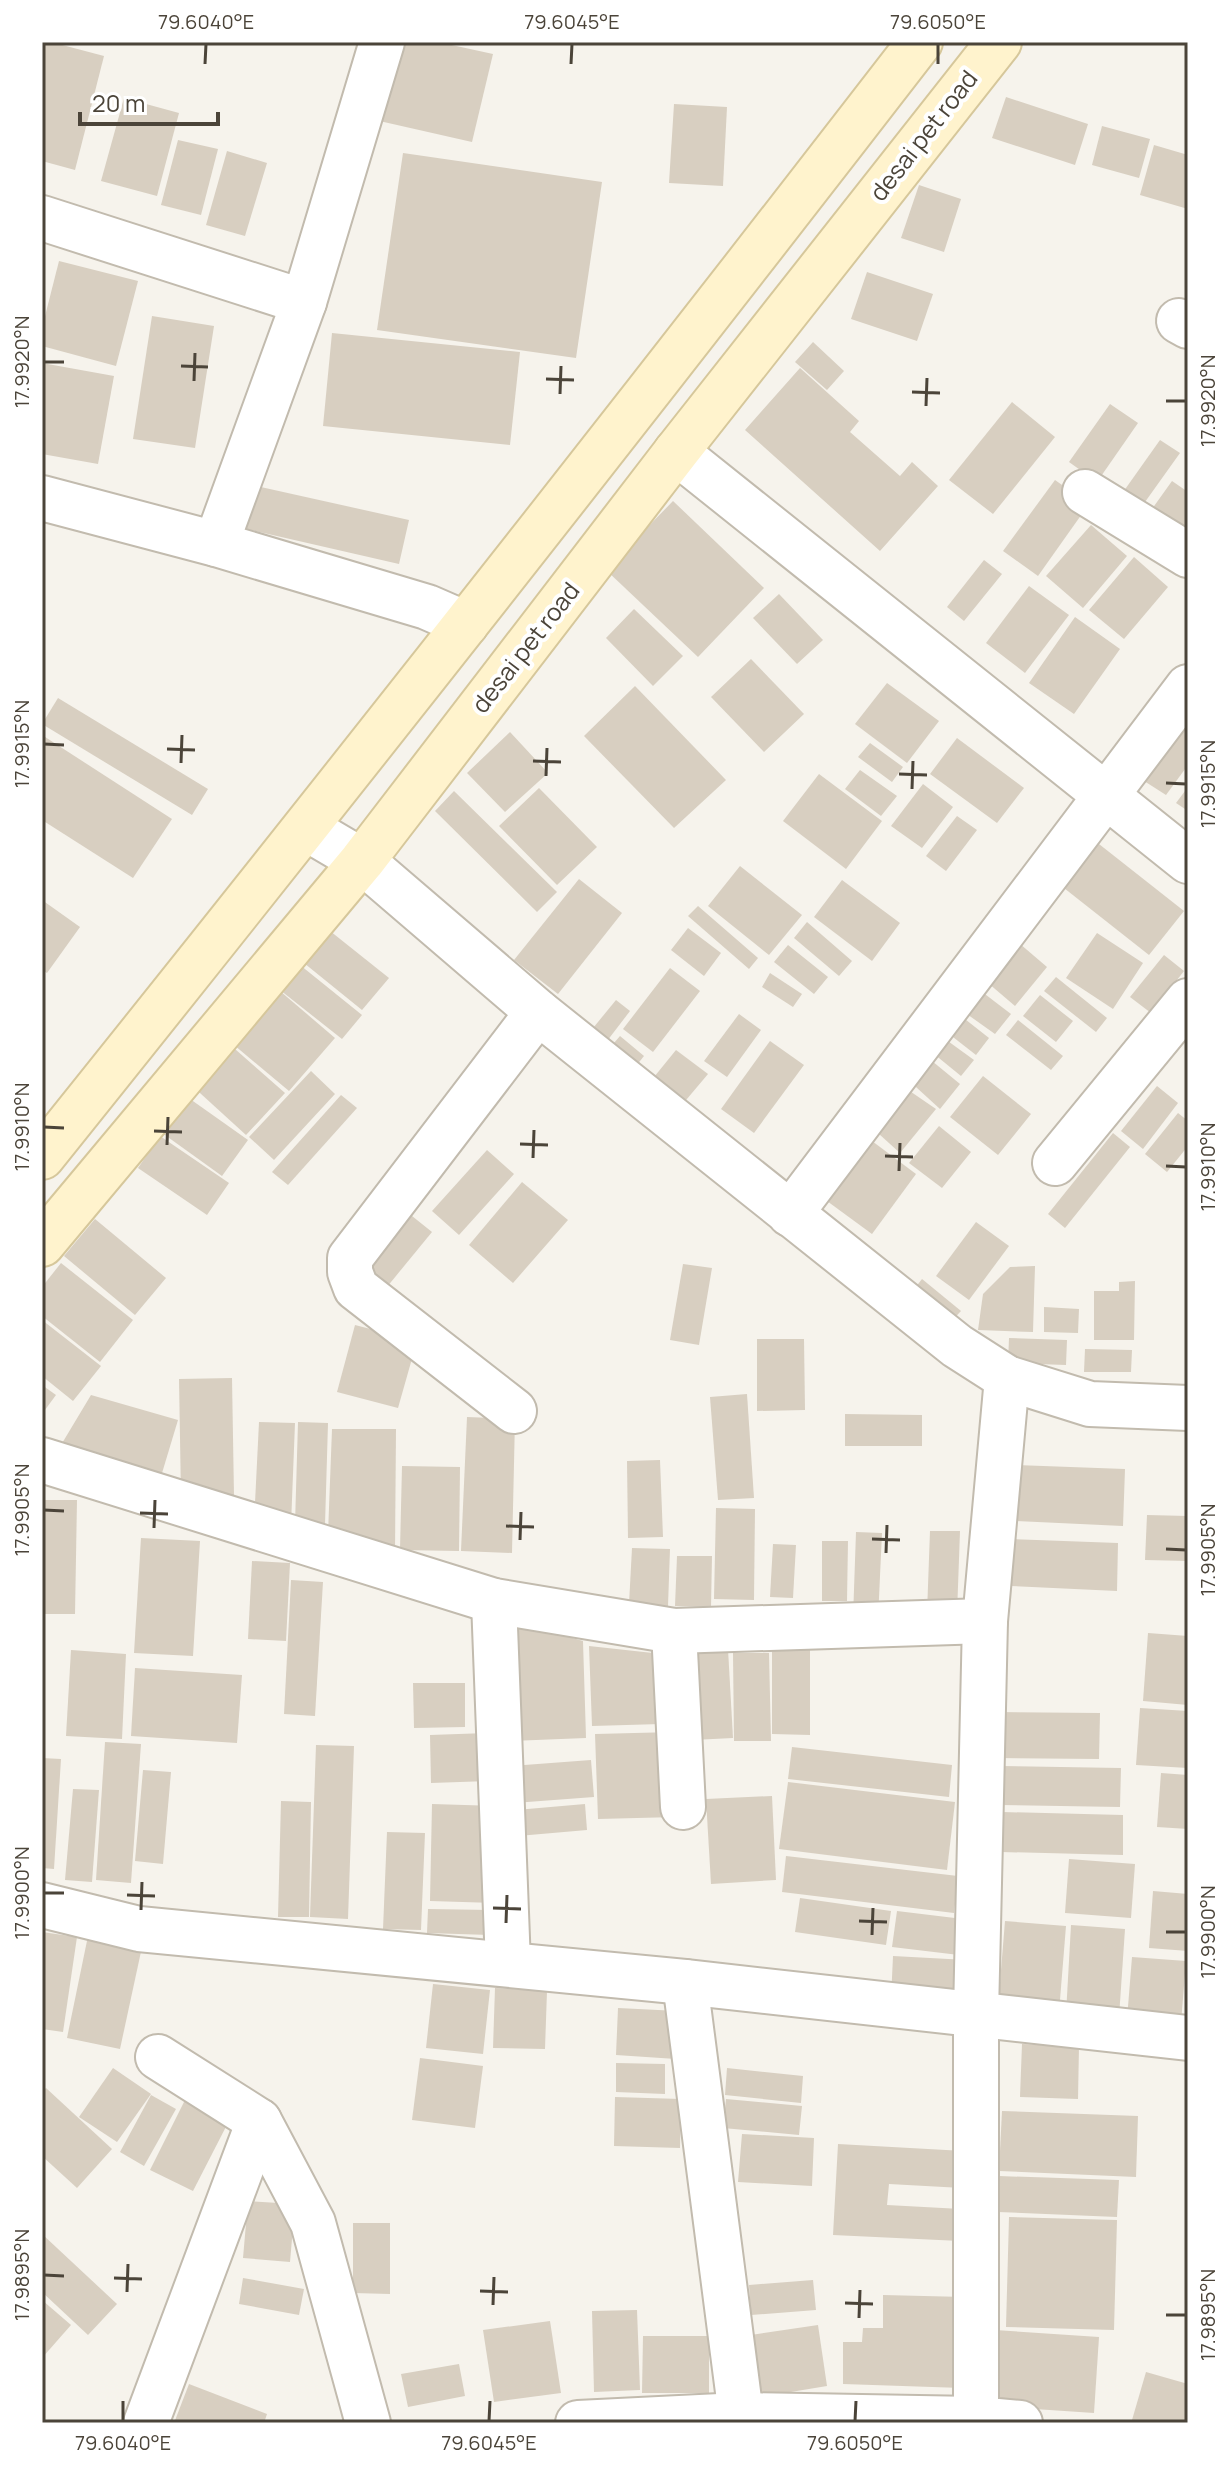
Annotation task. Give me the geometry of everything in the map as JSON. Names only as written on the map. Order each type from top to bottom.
[{"type":"street","points":[[216,544],[304,302],[382,42]]},
{"type":"street","points":[[42,1157],[644,399],[920,42]]},
{"type":"street","name":"desai pet road","points":[[42,1244],[362,861],[676,452],[999,42]]},
{"type":"street","points":[[42,218],[304,302]]},
{"type":"street","points":[[676,452],[1188,861]]},
{"type":"street","points":[[1085,492],[1188,555]]},
{"type":"street","points":[[42,498],[216,544],[427,607],[466,624]]},
{"type":"street","points":[[790,1214],[1188,687]]},
{"type":"street","points":[[306,828],[362,861],[538,1012],[957,1346],[1007,1378],[1090,1404],[1188,1408]]},
{"type":"street","points":[[1055,1163],[1188,1001]]},
{"type":"street","points":[[514,1411],[356,1288],[350,1272],[350,1258],[538,1012]]},
{"type":"street","points":[[976,2421],[976,2014],[985,1621],[1007,1378]]},
{"type":"street","points":[[42,1460],[494,1601],[674,1631],[985,1621]]},
{"type":"street","points":[[494,1601],[508,1964]]},
{"type":"street","points":[[674,1631],[683,1807]]},
{"type":"street","points":[[42,1905],[139,1929],[685,1982],[1188,2038]]},
{"type":"street","points":[[685,1982],[741,2415]]},
{"type":"street","points":[[158,2057],[259,2121],[313,2223],[368,2423]]},
{"type":"street","points":[[146,2423],[259,2121]]},
{"type":"street","points":[[578,2423],[741,2415],[1020,2423]]},
{"type":"building","points":[[42,42],[104,56],[75,170],[42,161]]},
{"type":"building","points":[[392,42],[438,42],[493,54],[472,142],[375,120]]},
{"type":"building","points":[[1006,97],[1088,124],[1075,165],[992,138]]},
{"type":"building","points":[[124,98],[179,113],[157,196],[101,181]]},
{"type":"building","points":[[674,104],[727,107],[723,186],[669,183]]},
{"type":"building","points":[[1102,126],[1150,139],[1139,178],[1092,165]]},
{"type":"building","points":[[178,140],[218,149],[201,215],[161,205]]},
{"type":"building","points":[[1154,145],[1188,155],[1188,209],[1140,195]]},
{"type":"building","points":[[227,151],[267,163],[245,236],[206,225]]},
{"type":"building","points":[[403,153],[602,182],[576,358],[377,330]]},
{"type":"building","points":[[919,185],[961,199],[944,252],[901,238]]},
{"type":"building","points":[[59,261],[138,281],[116,366],[42,346],[42,328]]},
{"type":"building","points":[[867,272],[933,294],[917,341],[851,319]]},
{"type":"building","points":[[152,316],[214,326],[195,448],[133,439]]},
{"type":"building","points":[[332,333],[520,352],[510,445],[323,426]]},
{"type":"building","points":[[813,342],[844,371],[827,390],[795,362]]},
{"type":"building","points":[[42,363],[114,376],[98,464],[42,454]]},
{"type":"building","points":[[800,368],[859,421],[850,432],[900,476],[912,462],[938,486],[880,551],[745,430]]},
{"type":"building","points":[[1012,402],[1055,437],[993,514],[949,480]]},
{"type":"building","points":[[1110,404],[1138,423],[1097,482],[1069,462]]},
{"type":"building","points":[[1160,440],[1180,453],[1140,509],[1121,495]]},
{"type":"building","points":[[1055,480],[1089,504],[1038,576],[1003,551]]},
{"type":"building","points":[[1172,481],[1188,492],[1188,546],[1147,516]]},
{"type":"building","points":[[252,485],[409,520],[399,564],[242,528]]},
{"type":"building","points":[[673,501],[764,588],[698,657],[606,570]]},
{"type":"building","points":[[1091,525],[1127,556],[1083,608],[1046,576]]},
{"type":"building","points":[[1134,557],[1168,587],[1124,639],[1089,610]]},
{"type":"building","points":[[984,560],[1002,574],[964,621],[947,607]]},
{"type":"building","points":[[1029,586],[1069,615],[1025,673],[986,643]]},
{"type":"building","points":[[779,594],[823,640],[797,664],[753,618]]},
{"type":"building","points":[[634,609],[683,656],[653,686],[606,638]]},
{"type":"building","points":[[1075,617],[1120,649],[1074,714],[1029,683]]},
{"type":"building","points":[[751,659],[804,714],[764,752],[711,697]]},
{"type":"building","points":[[887,683],[939,721],[907,763],[855,724]]},
{"type":"building","points":[[635,686],[726,780],[674,828],[584,736]]},
{"type":"building","points":[[58,698],[208,789],[192,815],[42,724]]},
{"type":"building","points":[[1188,706],[1188,765],[1166,795],[1130,772]]},
{"type":"building","points":[[510,732],[548,773],[505,812],[467,773]]},
{"type":"building","points":[[42,735],[172,819],[133,878],[42,820]]},
{"type":"building","points":[[957,738],[1024,788],[997,823],[930,774]]},
{"type":"building","points":[[870,743],[903,767],[892,782],[858,757]]},
{"type":"building","points":[[860,770],[897,796],[881,816],[845,789]]},
{"type":"building","points":[[819,774],[882,821],[846,869],[783,821]]},
{"type":"building","points":[[923,784],[953,807],[922,848],[891,826]]},
{"type":"building","points":[[1188,787],[1188,811],[1176,803]]},
{"type":"building","points":[[539,788],[597,847],[557,885],[499,826]]},
{"type":"building","points":[[454,791],[557,892],[537,912],[435,811]]},
{"type":"building","points":[[957,816],[977,830],[946,871],[926,856]]},
{"type":"building","points":[[1085,833],[1184,911],[1149,955],[1050,877]]},
{"type":"building","points":[[740,866],[802,915],[769,955],[708,906]]},
{"type":"building","points":[[579,879],[622,913],[558,994],[514,960]]},
{"type":"building","points":[[842,880],[900,923],[872,961],[814,917]]},
{"type":"building","points":[[42,900],[80,927],[47,973],[42,970]]},
{"type":"building","points":[[698,906],[758,958],[749,969],[688,916]]},
{"type":"building","points":[[807,922],[852,961],[839,976],[794,938]]},
{"type":"building","points":[[325,927],[389,978],[362,1010],[299,959]]},
{"type":"building","points":[[688,928],[721,953],[704,976],[671,950]]},
{"type":"building","points":[[1097,933],[1143,963],[1113,1009],[1066,978]]},
{"type":"building","points":[[1013,938],[1047,967],[1015,1006],[981,977]]},
{"type":"building","points":[[788,945],[828,977],[814,994],[774,962]]},
{"type":"building","points":[[1164,955],[1184,971],[1151,1013],[1130,997]]},
{"type":"building","points":[[300,965],[362,1015],[342,1039],[280,990]]},
{"type":"building","points":[[670,968],[700,991],[653,1052],[623,1029]]},
{"type":"building","points":[[770,973],[802,994],[793,1007],[762,987]]},
{"type":"building","points":[[1056,977],[1107,1018],[1096,1032],[1044,991]]},
{"type":"building","points":[[973,985],[1011,1014],[995,1034],[957,1007]]},
{"type":"building","points":[[280,991],[335,1038],[289,1091],[234,1045]]},
{"type":"building","points":[[1040,995],[1073,1021],[1056,1042],[1023,1016]]},
{"type":"building","points":[[616,1000],[630,1011],[604,1045],[589,1033]]},
{"type":"building","points":[[956,1012],[989,1038],[976,1055],[944,1030]]},
{"type":"building","points":[[739,1014],[761,1030],[727,1077],[704,1061]]},
{"type":"building","points":[[1018,1020],[1063,1056],[1051,1070],[1006,1035]]},
{"type":"building","points":[[934,1031],[974,1060],[961,1076],[923,1045]]},
{"type":"building","points":[[620,1036],[644,1056],[632,1071],[608,1050]]},
{"type":"building","points":[[770,1041],[804,1065],[754,1133],[721,1109]]},
{"type":"building","points":[[227,1042],[285,1093],[246,1135],[189,1083]]},
{"type":"building","points":[[676,1050],[708,1074],[681,1106],[650,1082]]},
{"type":"building","points":[[921,1052],[960,1084],[940,1109],[905,1077]]},
{"type":"building","points":[[311,1071],[335,1094],[274,1160],[249,1137]]},
{"type":"building","points":[[983,1076],[1031,1114],[998,1155],[950,1117]]},
{"type":"building","points":[[898,1083],[936,1109],[900,1153],[868,1124]]},
{"type":"building","points":[[1157,1086],[1178,1103],[1143,1149],[1121,1131]]},
{"type":"building","points":[[183,1094],[248,1140],[222,1176],[158,1130]]},
{"type":"building","points":[[341,1095],[357,1108],[288,1185],[272,1172]]},
{"type":"building","points":[[1178,1113],[1188,1121],[1188,1146],[1167,1172],[1145,1154]]},
{"type":"building","points":[[939,1126],[971,1152],[942,1188],[909,1163]]},
{"type":"building","points":[[1113,1133],[1130,1147],[1065,1228],[1048,1214]]},
{"type":"building","points":[[160,1136],[229,1183],[207,1215],[138,1168]]},
{"type":"building","points":[[872,1141],[916,1174],[872,1234],[827,1201]]},
{"type":"building","points":[[487,1150],[514,1174],[459,1235],[432,1211]]},
{"type":"building","points":[[522,1182],[568,1220],[513,1283],[469,1245]]},
{"type":"building","points":[[402,1208],[432,1232],[382,1293],[357,1264]]},
{"type":"building","points":[[95,1219],[166,1278],[135,1315],[64,1256]]},
{"type":"building","points":[[976,1222],[1009,1246],[969,1300],[936,1276]]},
{"type":"building","points":[[61,1263],[133,1320],[100,1362],[42,1316],[42,1287]]},
{"type":"building","points":[[683,1264],[712,1268],[699,1345],[670,1340]]},
{"type":"building","points":[[1035,1266],[1033,1332],[978,1330],[983,1294],[1010,1267]]},
{"type":"building","points":[[922,1279],[961,1311],[946,1327],[908,1297]]},
{"type":"building","points":[[1135,1281],[1134,1340],[1094,1340],[1094,1291],[1119,1291],[1119,1282]]},
{"type":"building","points":[[1044,1307],[1079,1309],[1078,1333],[1044,1332]]},
{"type":"building","points":[[42,1320],[101,1366],[73,1401],[42,1376]]},
{"type":"building","points":[[355,1325],[417,1341],[398,1408],[337,1392]]},
{"type":"building","points":[[1009,1338],[1067,1340],[1066,1365],[1008,1363]]},
{"type":"building","points":[[757,1339],[804,1339],[805,1410],[757,1411]]},
{"type":"building","points":[[1085,1349],[1132,1350],[1131,1372],[1084,1372]]},
{"type":"building","points":[[232,1378],[234,1496],[181,1497],[179,1379]]},
{"type":"building","points":[[42,1385],[56,1395],[42,1414]]},
{"type":"building","points":[[747,1394],[754,1498],[718,1500],[710,1397]]},
{"type":"building","points":[[91,1395],[178,1420],[156,1493],[52,1460]]},
{"type":"building","points":[[845,1414],[922,1415],[922,1446],[845,1446]]},
{"type":"building","points":[[467,1417],[515,1419],[512,1553],[461,1551]]},
{"type":"building","points":[[259,1422],[295,1423],[291,1525],[254,1523]]},
{"type":"building","points":[[298,1422],[328,1423],[325,1525],[295,1524]]},
{"type":"building","points":[[332,1429],[396,1429],[395,1553],[328,1534]]},
{"type":"building","points":[[660,1460],[663,1537],[628,1538],[627,1461]]},
{"type":"building","points":[[1016,1465],[1125,1469],[1123,1526],[1014,1521]]},
{"type":"building","points":[[402,1466],[460,1467],[459,1551],[400,1550]]},
{"type":"building","points":[[42,1500],[77,1500],[75,1614],[42,1614]]},
{"type":"building","points":[[716,1508],[755,1509],[754,1600],[714,1599]]},
{"type":"building","points":[[1147,1515],[1188,1516],[1188,1561],[1145,1560]]},
{"type":"building","points":[[930,1531],[960,1531],[957,1614],[927,1613]]},
{"type":"building","points":[[856,1532],[882,1533],[878,1619],[853,1618]]},
{"type":"building","points":[[141,1538],[200,1541],[193,1656],[134,1653]]},
{"type":"building","points":[[1012,1539],[1118,1543],[1117,1591],[1010,1586]]},
{"type":"building","points":[[822,1541],[848,1541],[847,1601],[822,1601]]},
{"type":"building","points":[[773,1544],[796,1545],[793,1598],[770,1597]]},
{"type":"building","points":[[632,1548],[670,1549],[668,1606],[629,1604]]},
{"type":"building","points":[[677,1556],[712,1556],[711,1607],[675,1606]]},
{"type":"building","points":[[252,1561],[290,1563],[286,1641],[248,1639]]},
{"type":"building","points":[[291,1580],[323,1582],[315,1716],[284,1714]]},
{"type":"building","points":[[504,1619],[583,1641],[586,1738],[511,1741]]},
{"type":"building","points":[[1148,1633],[1188,1636],[1188,1705],[1143,1701]]},
{"type":"building","points":[[589,1646],[662,1654],[661,1724],[592,1726]]},
{"type":"building","points":[[728,1649],[733,1738],[693,1740],[689,1652]]},
{"type":"building","points":[[772,1649],[810,1650],[810,1735],[772,1734]]},
{"type":"building","points":[[71,1650],[126,1654],[122,1739],[66,1736]]},
{"type":"building","points":[[733,1653],[769,1653],[771,1741],[734,1741]]},
{"type":"building","points":[[135,1668],[242,1675],[237,1743],[131,1736]]},
{"type":"building","points":[[413,1683],[465,1683],[465,1727],[414,1728]]},
{"type":"building","points":[[1140,1708],[1188,1711],[1188,1768],[1136,1765]]},
{"type":"building","points":[[997,1712],[1100,1713],[1099,1759],[996,1758]]},
{"type":"building","points":[[674,1732],[676,1817],[598,1819],[595,1734]]},
{"type":"building","points":[[487,1733],[489,1781],[431,1783],[430,1735]]},
{"type":"building","points":[[105,1742],[141,1744],[131,1883],[96,1880]]},
{"type":"building","points":[[316,1745],[354,1746],[348,1919],[310,1917]]},
{"type":"building","points":[[792,1747],[952,1765],[949,1797],[788,1779]]},
{"type":"building","points":[[42,1758],[61,1759],[54,1869],[42,1868]]},
{"type":"building","points":[[591,1760],[594,1797],[514,1803],[511,1766]]},
{"type":"building","points":[[1001,1766],[1121,1768],[1120,1807],[1000,1805]]},
{"type":"building","points":[[143,1770],[171,1772],[163,1864],[135,1861]]},
{"type":"building","points":[[1161,1773],[1188,1775],[1188,1829],[1157,1827]]},
{"type":"building","points":[[788,1782],[955,1802],[947,1870],[779,1849]]},
{"type":"building","points":[[73,1789],[99,1790],[92,1882],[65,1880]]},
{"type":"building","points":[[772,1796],[776,1880],[711,1884],[706,1799]]},
{"type":"building","points":[[281,1801],[311,1802],[309,1917],[278,1917]]},
{"type":"building","points":[[432,1804],[497,1806],[495,1903],[430,1901]]},
{"type":"building","points":[[585,1804],[587,1830],[518,1836],[516,1810]]},
{"type":"building","points":[[1003,1812],[1123,1815],[1123,1855],[1001,1852]]},
{"type":"building","points":[[387,1832],[425,1833],[421,1930],[383,1929]]},
{"type":"building","points":[[786,1856],[958,1876],[954,1913],[782,1892]]},
{"type":"building","points":[[1069,1859],[1135,1864],[1131,1918],[1065,1913]]},
{"type":"building","points":[[1153,1891],[1188,1894],[1188,1951],[1149,1948]]},
{"type":"building","points":[[800,1898],[891,1911],[886,1945],[795,1932]]},
{"type":"building","points":[[428,1909],[491,1910],[490,1935],[427,1933]]},
{"type":"building","points":[[897,1911],[963,1919],[959,1955],[892,1947]]},
{"type":"building","points":[[1005,1921],[1066,1926],[1059,2012],[998,2007]]},
{"type":"building","points":[[1071,1925],[1125,1929],[1119,2017],[1066,2014]]},
{"type":"building","points":[[42,1932],[77,1937],[63,2032],[42,2029]]},
{"type":"building","points":[[88,1936],[142,1947],[120,2049],[67,2038]]},
{"type":"building","points":[[893,1956],[967,1960],[964,2004],[891,1999]]},
{"type":"building","points":[[1132,1957],[1186,1961],[1181,2023],[1127,2019]]},
{"type":"building","points":[[433,1984],[490,1990],[483,2054],[426,2048]]},
{"type":"building","points":[[495,1988],[547,1991],[545,2049],[493,2048]]},
{"type":"building","points":[[618,2008],[678,2011],[676,2059],[616,2055]]},
{"type":"building","points":[[1022,2044],[1079,2046],[1078,2099],[1020,2097]]},
{"type":"building","points":[[420,2058],[483,2066],[475,2128],[412,2120]]},
{"type":"building","points":[[616,2063],[665,2064],[665,2094],[616,2092]]},
{"type":"building","points":[[113,2068],[151,2094],[117,2142],[79,2117]]},
{"type":"building","points":[[727,2068],[803,2076],[801,2103],[725,2095]]},
{"type":"building","points":[[46,2088],[112,2149],[77,2188],[42,2156],[42,2092]]},
{"type":"building","points":[[188,2094],[232,2115],[193,2191],[150,2170]]},
{"type":"building","points":[[151,2095],[176,2109],[144,2166],[120,2152]]},
{"type":"building","points":[[615,2097],[681,2099],[680,2148],[614,2146]]},
{"type":"building","points":[[726,2099],[802,2106],[799,2135],[723,2128]]},
{"type":"building","points":[[1002,2111],[1138,2116],[1136,2177],[999,2171]]},
{"type":"building","points":[[742,2134],[814,2138],[812,2186],[738,2182]]},
{"type":"building","points":[[838,2144],[964,2151],[962,2188],[889,2184],[887,2205],[961,2209],[960,2241],[833,2235]]},
{"type":"building","points":[[999,2176],[1119,2180],[1117,2217],[998,2212]]},
{"type":"building","points":[[248,2201],[295,2204],[290,2262],[243,2258]]},
{"type":"building","points":[[1009,2217],[1117,2220],[1114,2330],[1006,2327]]},
{"type":"building","points":[[353,2223],[390,2223],[390,2294],[353,2293]]},
{"type":"building","points":[[42,2234],[117,2304],[88,2335],[42,2292]]},
{"type":"building","points":[[243,2278],[304,2289],[299,2315],[239,2304]]},
{"type":"building","points":[[813,2280],[816,2310],[751,2315],[749,2285]]},
{"type":"building","points":[[883,2295],[965,2297],[962,2388],[843,2384],[843,2342],[862,2342],[863,2328],[883,2328]]},
{"type":"building","points":[[42,2300],[71,2325],[42,2358]]},
{"type":"building","points":[[637,2310],[640,2390],[594,2392],[592,2311]]},
{"type":"building","points":[[550,2321],[561,2393],[494,2402],[483,2330]]},
{"type":"building","points":[[818,2325],[827,2386],[761,2397],[751,2335]]},
{"type":"building","points":[[995,2330],[1099,2337],[1094,2413],[989,2406]]},
{"type":"building","points":[[643,2336],[709,2336],[709,2393],[642,2393]]},
{"type":"building","points":[[459,2364],[465,2396],[408,2407],[401,2374]]},
{"type":"building","points":[[1146,2372],[1188,2384],[1188,2423],[1140,2423],[1132,2420]]},
{"type":"building","points":[[189,2384],[267,2414],[264,2423],[174,2423]]}]
